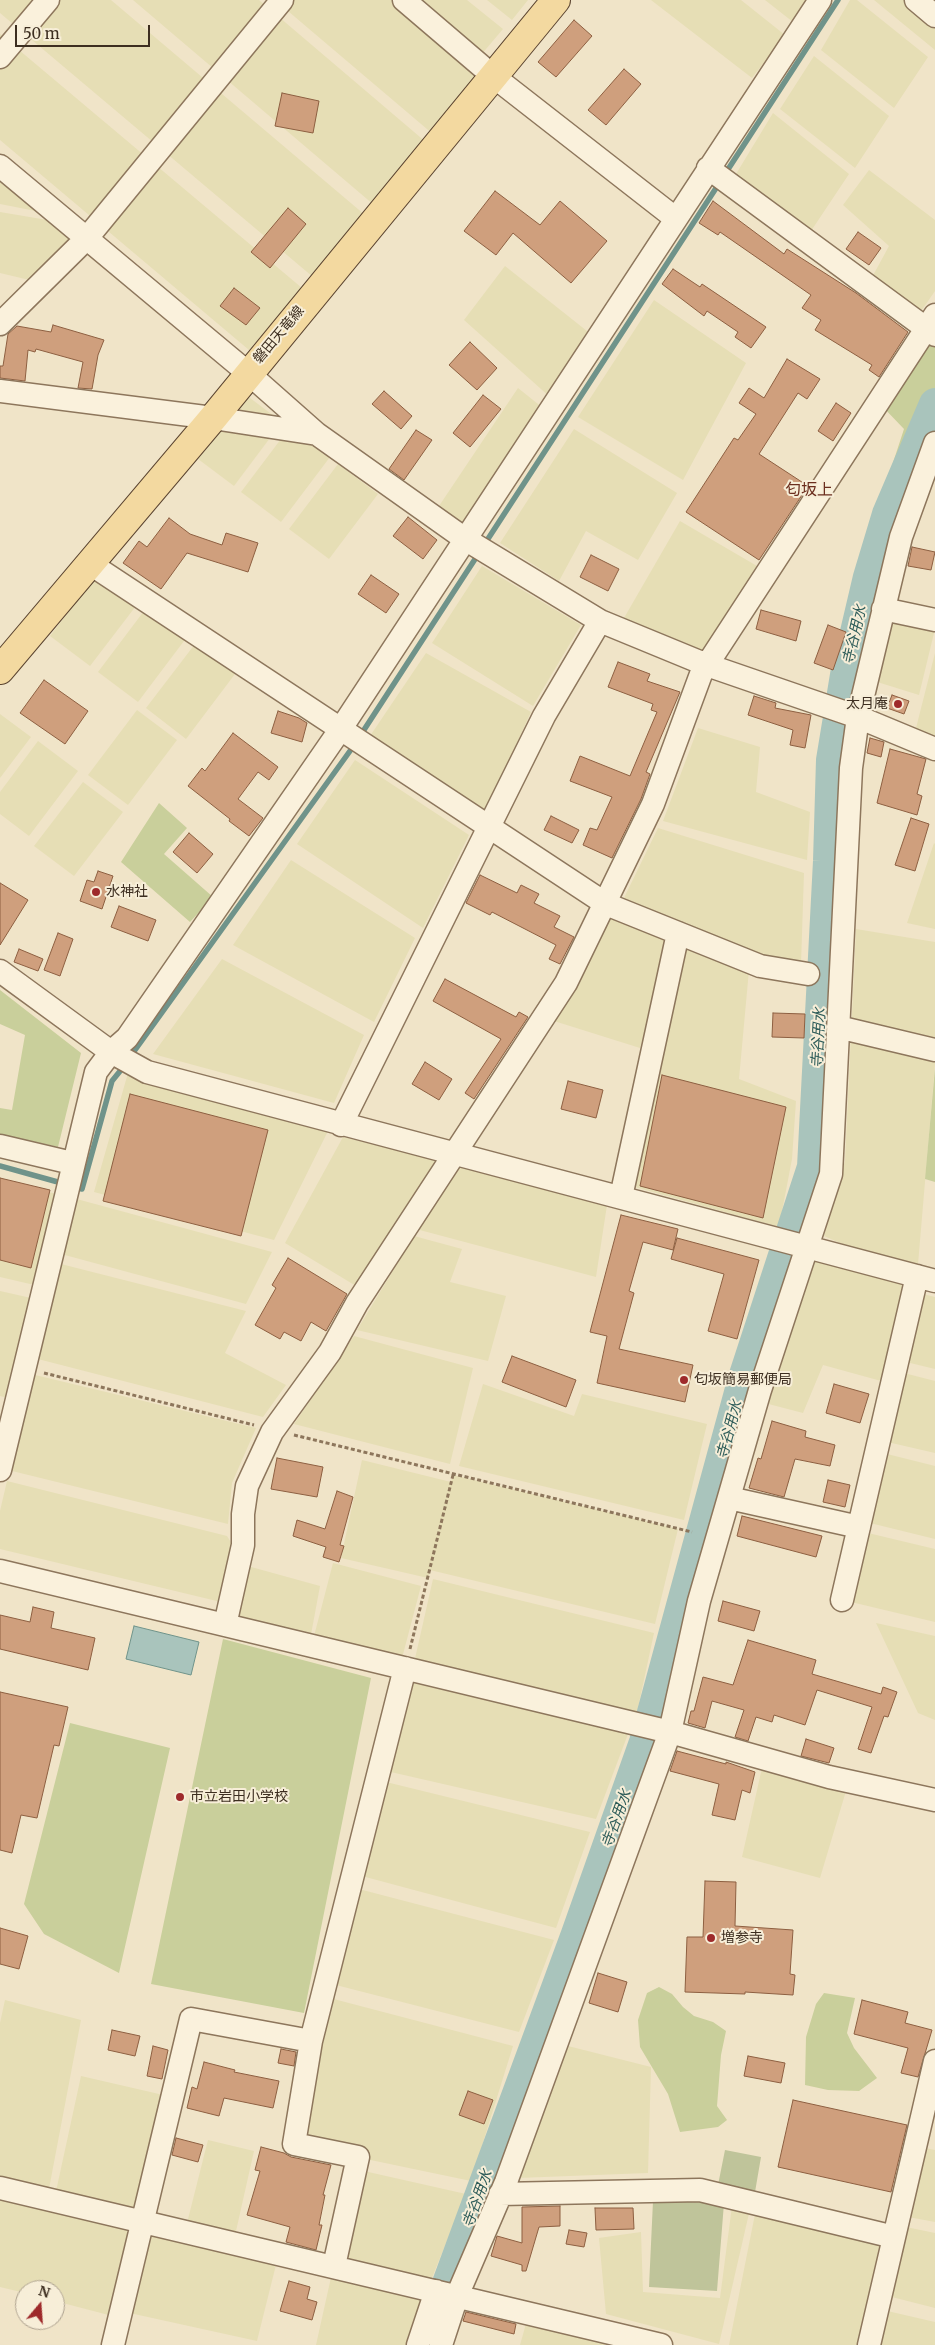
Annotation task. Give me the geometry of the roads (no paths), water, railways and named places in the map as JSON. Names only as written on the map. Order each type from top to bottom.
[{"type":"main road","name":"磐田天竜線","points":[[0,670],[89,562],[213,418],[556,0]]},
{"type":"street","points":[[0,57],[48,0]]},
{"type":"street","points":[[0,324],[87,238],[282,0]]},
{"type":"street","points":[[404,0],[494,76],[676,218]]},
{"type":"street","points":[[0,1470],[72,1163],[96,1072],[111,1052],[127,1038],[342,728],[820,0]]},
{"type":"street","points":[[916,0],[935,16]]},
{"type":"street","points":[[0,166],[248,373],[317,434],[465,539],[600,621],[707,665],[858,717],[935,749]]},
{"type":"street","points":[[225,1625],[244,1546],[242,1514],[247,1486],[259,1456],[274,1430],[330,1352],[356,1303],[457,1152],[566,983],[653,804],[701,674],[932,326],[708,168]]},
{"type":"street","points":[[0,391],[213,418],[317,434]]},
{"type":"street","points":[[418,2345],[500,2194],[670,1732],[699,1601],[760,1390],[831,1174],[851,768],[858,717],[901,537],[935,443]]},
{"type":"street","points":[[89,562],[606,904],[760,966],[808,974]]},
{"type":"street","points":[[883,609],[935,620]]},
{"type":"street","points":[[341,1125],[488,825],[548,708],[600,621]]},
{"type":"street","points":[[621,1197],[678,933]]},
{"type":"street","points":[[0,971],[111,1052],[148,1072],[341,1125],[457,1152],[808,1248],[926,1278],[859,1526],[842,1600]]},
{"type":"street","points":[[838,1027],[935,1050]]},
{"type":"street","points":[[0,1146],[72,1163]]},
{"type":"street","points":[[729,1498],[859,1526]]},
{"type":"street","points":[[0,1571],[670,1732],[829,1777],[935,1800]]},
{"type":"street","points":[[334,2266],[358,2157],[294,2144],[311,2041],[405,1668]]},
{"type":"street","points":[[113,2345],[191,2019],[311,2041]]},
{"type":"street","points":[[869,2345],[935,2061]]},
{"type":"street","points":[[0,2188],[334,2266],[447,2294],[606,2338],[661,2345]]},
{"type":"street","points":[[500,2194],[700,2190],[894,2237]]},
{"type":"street","points":[[441,2345],[447,2294]]},
{"type":"water","points":[[134,1626],[199,1642],[191,1675],[126,1659]]},
{"type":"waterway","points":[[725,174],[838,0]]},
{"type":"waterway","points":[[484,545],[720,182]]},
{"type":"waterway","name":"寺谷用水","points":[[433,2324],[577,1934],[645,1742],[744,1378],[813,1167],[829,861],[832,760],[846,675],[869,577],[888,514],[935,404]]},
{"type":"waterway","points":[[360,736],[479,553]]},
{"type":"waterway","points":[[130,1057],[355,744]]},
{"type":"waterway","points":[[74,1187],[82,1189],[112,1081],[125,1065]]},
{"type":"waterway","points":[[0,1166],[65,1184]]},
{"type":"place","name":"太月庵","points":[[898,704]]},
{"type":"place","name":"水神社","points":[[96,892]]},
{"type":"place","name":"匂坂簡易郵便局","points":[[684,1380]]},
{"type":"place","name":"市立岩田小学校","points":[[180,1797]]},
{"type":"place","name":"増参寺","points":[[711,1938]]},
{"type":"district","name":"匂坂上","points":[[809,490]]}]
